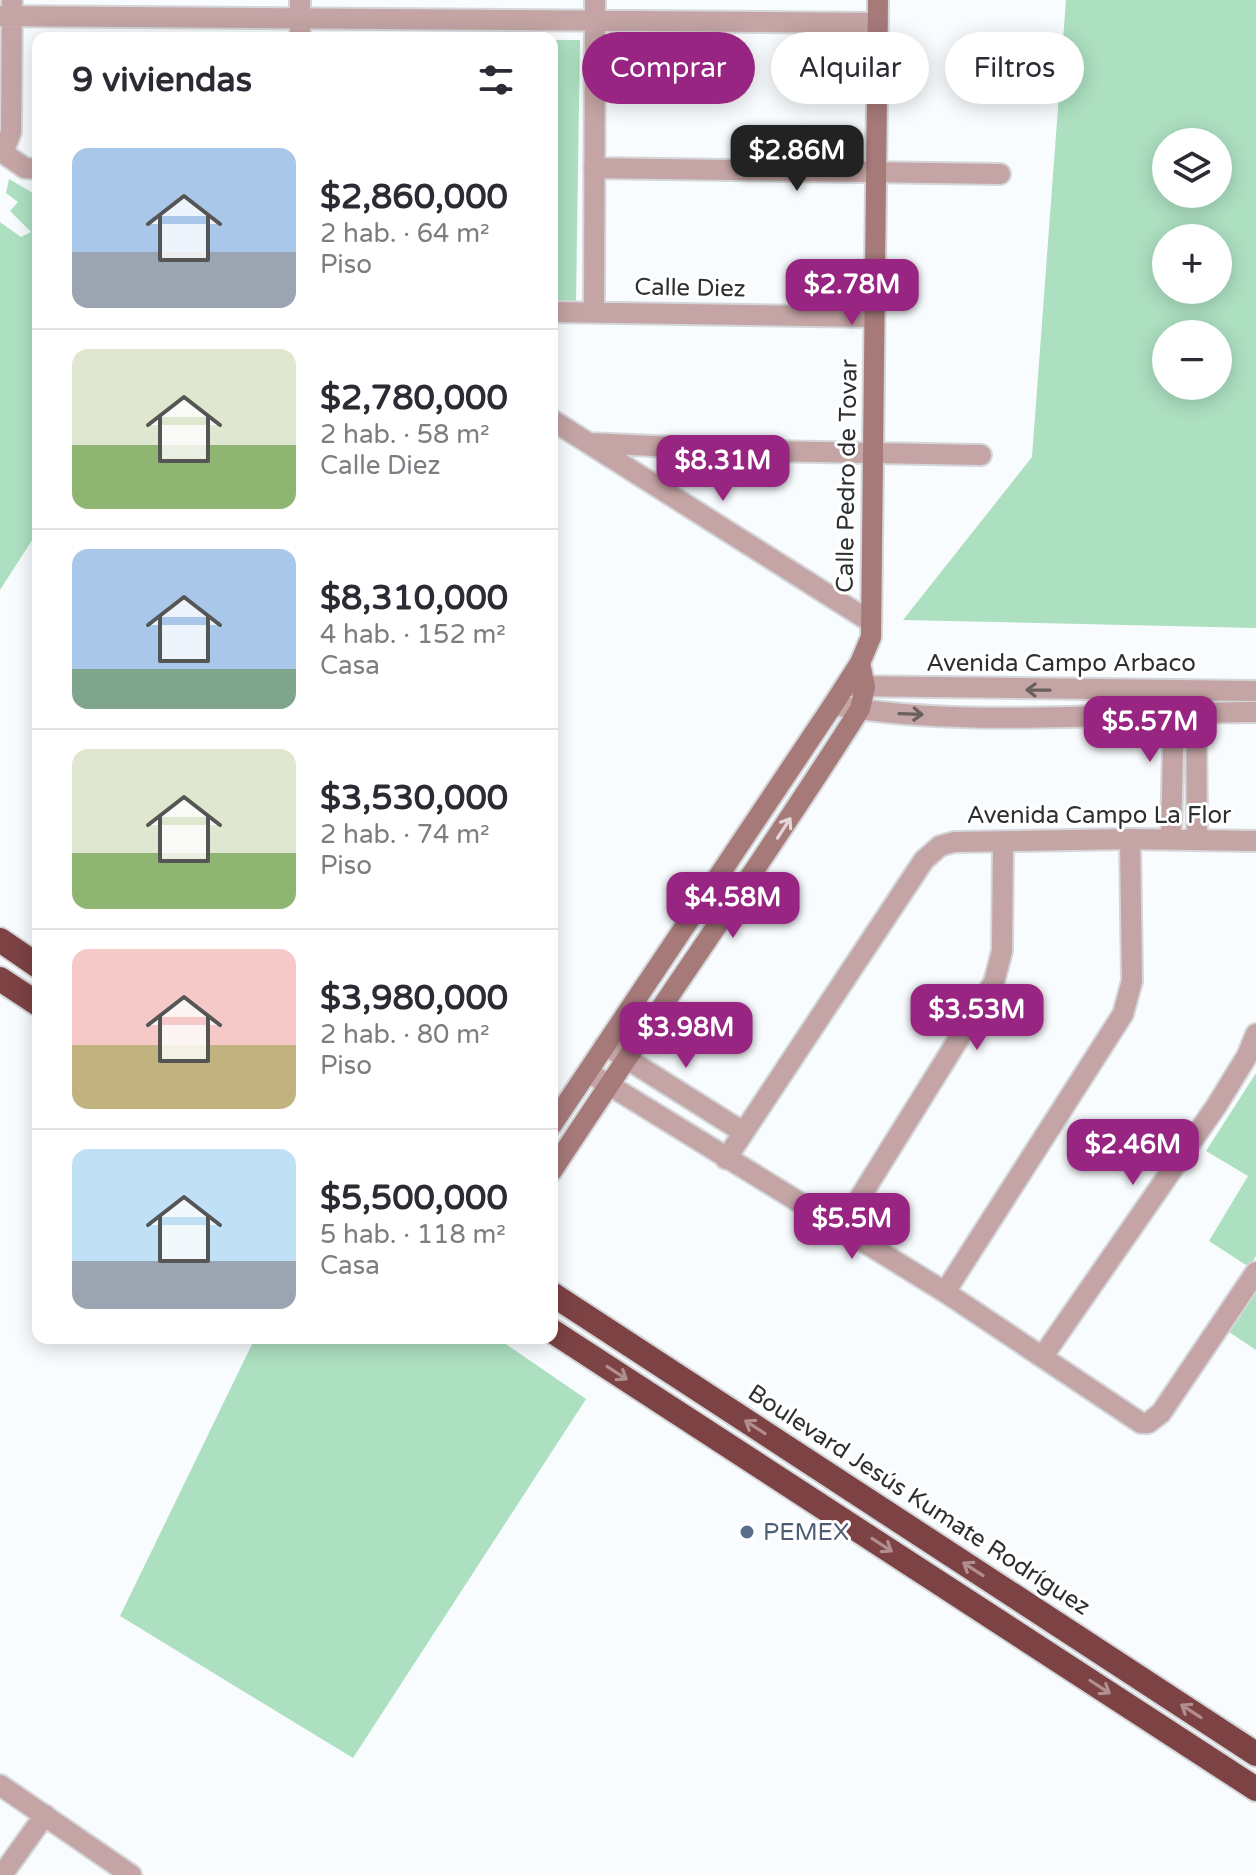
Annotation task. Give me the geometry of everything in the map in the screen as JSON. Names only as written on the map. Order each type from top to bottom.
[{"type":"highway","points":[[0,940],[32,962]]},
{"type":"highway","points":[[0,979],[32,1000]]},
{"type":"highway","name":"Boulevard Jesús Kumate Rodríguez","points":[[562,1300],[1256,1754]]},
{"type":"highway","points":[[558,1335],[1256,1789]]},
{"type":"street","name":"Calle Pedro de Tovar","points":[[860,663],[871,637],[878,0]]},
{"type":"street","points":[[32,169],[25,168],[2,152],[11,132],[8,11],[300,19],[595,10],[878,23]]},
{"type":"street","points":[[594,313],[595,10]]},
{"type":"street","points":[[594,168],[1000,174]]},
{"type":"street","name":"Calle Diez","points":[[558,312],[874,317]]},
{"type":"street","points":[[558,424],[871,622]]},
{"type":"street","points":[[588,443],[981,455]]},
{"type":"street","points":[[558,1116],[860,663]]},
{"type":"street","points":[[558,1162],[772,846],[860,709],[865,687],[860,663]]},
{"type":"street","name":"Avenida Campo Arbaco","points":[[844,686],[1256,691]]},
{"type":"street","points":[[1171,840],[1174,691]]},
{"type":"street","points":[[1197,691],[1197,840]]},
{"type":"street","name":"Avenida Campo Arbaco","points":[[833,705],[976,716],[1256,712]]},
{"type":"street","points":[[945,1292],[1123,1014],[1132,981],[1130,839]]},
{"type":"street","name":"Avenida Campo La Flor","points":[[726,1159],[860,953],[929,854],[940,846],[954,842],[1130,839],[1256,841]]},
{"type":"street","points":[[841,1228],[994,982],[1002,951],[1003,842]]},
{"type":"street","points":[[1043,1356],[1217,1105],[1247,1056],[1256,1034]]},
{"type":"street","points":[[605,1045],[743,1132]]},
{"type":"street","points":[[588,1072],[945,1292],[1135,1421],[1148,1423],[1161,1413],[1256,1272]]},
{"type":"street","points":[[0,1785],[131,1875]]},
{"type":"street","points":[[2,1875],[45,1815]]},
{"type":"green space","points":[[1066,0],[1256,0],[1256,628],[903,620],[1032,457],[1058,104],[1084,104],[1084,32],[1064,32]]},
{"type":"green space","points":[[558,40],[580,40],[576,303],[558,303]]},
{"type":"green space","points":[[9,179],[32,192],[32,540],[0,590],[0,222],[21,237],[31,232],[10,211],[18,202],[6,193]]},
{"type":"green space","points":[[1256,1073],[1256,1256],[1249,1267],[1209,1241],[1248,1176],[1206,1151]]},
{"type":"green space","points":[[1256,1290],[1256,1350],[1229,1332]]},
{"type":"green space","points":[[252,1344],[506,1344],[586,1399],[353,1758],[120,1616]]},
{"type":"place","name":"PEMEX","points":[[747,1532]]}]
